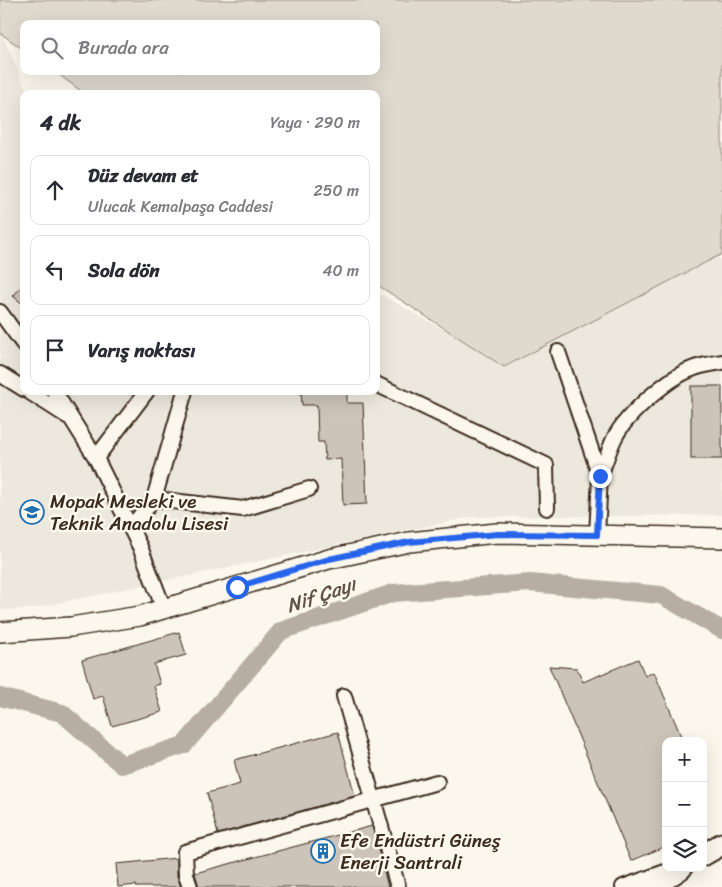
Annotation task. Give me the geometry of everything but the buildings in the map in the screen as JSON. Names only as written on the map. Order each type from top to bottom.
[{"type":"highway","points":[[707,853],[722,844]]},
{"type":"highway","points":[[653,887],[676,872]]},
{"type":"main road","points":[[0,632],[71,627],[140,616],[329,559],[409,542],[498,534],[722,538]]},
{"type":"lane","points":[[0,312],[20,340]]},
{"type":"lane","points":[[558,352],[600,476]]},
{"type":"lane","points":[[597,535],[600,476],[615,436],[654,393],[681,374],[693,368],[722,362]]},
{"type":"lane","points":[[0,374],[20,386]]},
{"type":"lane","points":[[380,386],[546,465],[547,508]]},
{"type":"lane","points":[[34,395],[72,419]]},
{"type":"lane","points":[[57,395],[96,458],[140,546],[164,608]]},
{"type":"lane","points":[[96,458],[144,395]]},
{"type":"lane","points":[[130,527],[154,500],[184,395]]},
{"type":"lane","points":[[154,500],[242,509],[309,489]]},
{"type":"lane","points":[[344,696],[398,887]]},
{"type":"lane","points":[[190,887],[186,875],[185,852],[437,782]]},
{"type":"lane","points":[[623,887],[666,872]]},
{"type":"shaded area","points":[[0,0],[722,0],[722,254],[504,367],[380,287],[380,90],[80,90],[59,75],[380,75],[380,20],[20,20],[20,47],[0,33]]},
{"type":"shaded area","points":[[0,30],[26,90],[20,90],[20,395],[380,395],[380,294],[504,363],[704,253],[722,260],[722,515],[472,517],[29,609],[0,610]]},
{"type":"waterway","name":"Nif Çayı","points":[[0,697],[62,713],[122,765],[184,745],[281,631],[393,593],[530,583],[661,595],[722,630]]},
{"type":"place","name":"Mopak Mesleki ve Teknik Anadolu Lisesi","points":[[32,512]]},
{"type":"place","name":"Efe Endüstri Güneş Enerji Santrali","points":[[323,851]]},
{"type":"route","points":[[237,587],[329,559],[409,542],[498,534],[597,535],[600,476]]}]
